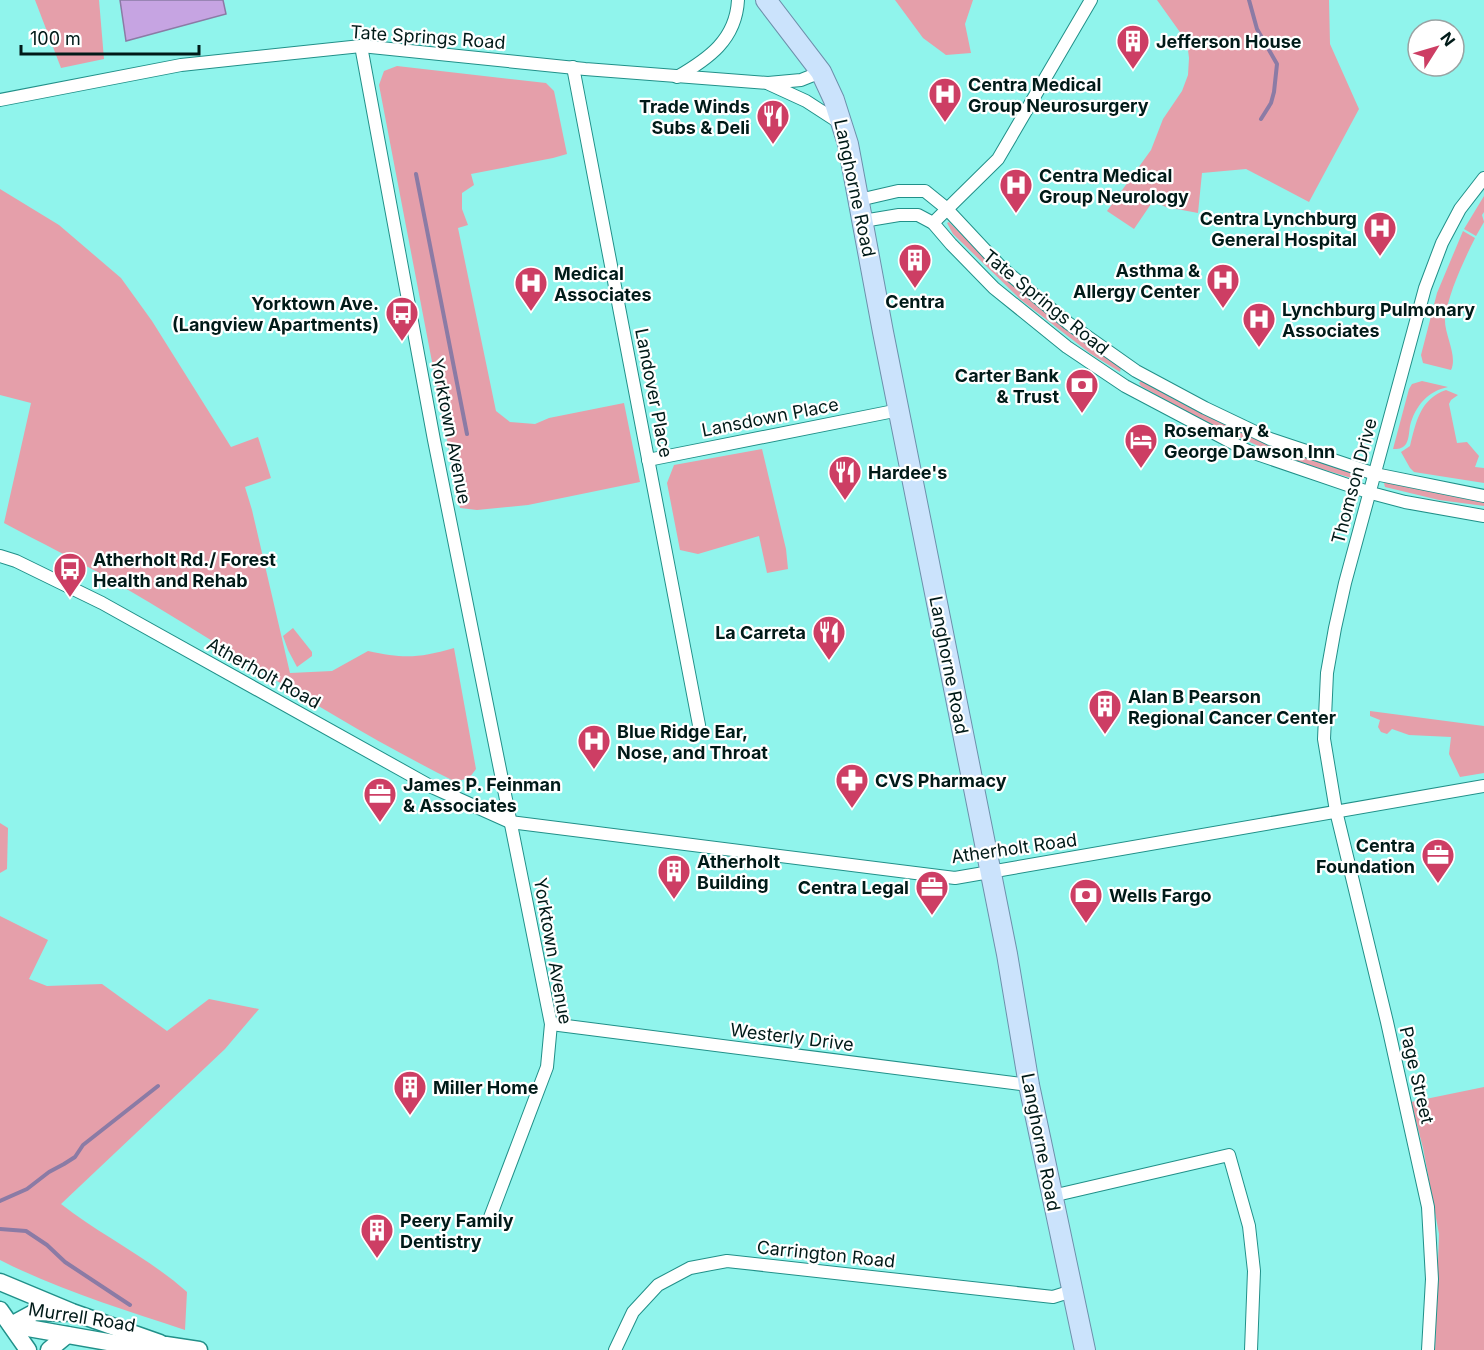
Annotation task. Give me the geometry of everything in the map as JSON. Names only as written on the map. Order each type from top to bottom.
[{"type":"main road","name":"Langhorne Road","points":[[766,0],[821,72],[843,126],[954,680],[1007,954],[1029,1085],[1085,1350]]},
{"type":"street","points":[[677,77],[704,62],[721,45],[731,25],[738,0]]},
{"type":"street","points":[[863,221],[899,215],[918,215],[933,223],[946,208],[975,183],[998,159],[1091,0]]},
{"type":"street","name":"Tate Springs Road","points":[[0,100],[181,65],[361,46],[677,77],[768,83],[801,80],[821,72]]},
{"type":"street","name":"Yorktown Avenue","points":[[361,46],[432,431],[551,1024],[547,1067],[489,1220]]},
{"type":"street","name":"Landover Place","points":[[573,67],[699,725]]},
{"type":"street","name":"Tate Springs Road","points":[[768,83],[806,101],[843,126]]},
{"type":"street","name":"Thomson Drive","points":[[1336,811],[1324,739],[1327,673],[1345,583],[1428,278],[1442,243],[1460,209],[1484,178]]},
{"type":"street","name":"Tate Springs Road","points":[[859,201],[898,190],[925,191],[946,208],[1002,268],[1068,323],[1136,371],[1270,439],[1375,474],[1484,496]]},
{"type":"street","name":"Tate Springs Road","points":[[933,223],[994,288],[1067,347],[1125,386],[1248,451],[1371,493],[1405,502],[1484,516]]},
{"type":"street","name":"Lansdown Place","points":[[648,460],[899,410]]},
{"type":"street","name":"Atherholt Road","points":[[0,556],[16,561],[102,603],[432,787],[510,822],[955,878],[1484,786]]},
{"type":"street","name":"Page Street","points":[[1336,811],[1392,1042],[1428,1207],[1432,1279],[1428,1350]]},
{"type":"street","name":"Westerly Drive","points":[[551,1024],[1029,1085]]},
{"type":"street","points":[[1052,1196],[1229,1155],[1250,1226],[1254,1271],[1251,1350]]},
{"type":"street","name":"Carrington Road","points":[[615,1350],[633,1312],[658,1285],[690,1268],[727,1261],[1053,1297],[1072,1291]]},
{"type":"street","points":[[0,1282],[72,1312]]},
{"type":"street","points":[[0,1310],[28,1350]]},
{"type":"street","name":"Murrell Road","points":[[11,1325],[35,1312],[55,1314],[72,1312],[166,1345],[199,1350]]},
{"type":"street","name":"Murrell Road","points":[[11,1325],[136,1347],[166,1345]]},
{"type":"street","points":[[50,1350],[67,1335]]},
{"type":"shaded area","points":[[35,0],[99,0],[104,59],[61,68]]},
{"type":"shaded area","points":[[120,0],[223,0],[226,14],[126,41]]},
{"type":"shaded area","points":[[895,0],[973,0],[965,24],[971,53],[946,55],[923,38]]},
{"type":"shaded area","points":[[1157,0],[1329,0],[1330,44],[1359,109],[1309,202],[1246,169],[1202,173],[1198,213],[1166,207],[1153,201],[1134,229],[1107,211],[1151,150],[1163,119],[1182,91],[1188,75],[1187,42]]},
{"type":"shaded area","points":[[397,66],[546,83],[554,91],[567,154],[471,174],[474,185],[462,193],[462,209],[468,225],[458,228],[496,411],[510,422],[535,424],[549,418],[624,403],[640,482],[528,505],[477,510],[460,508],[379,85],[384,71]]},
{"type":"shaded area","points":[[0,189],[59,225],[121,278],[152,321],[231,447],[258,437],[271,478],[245,487],[290,673],[332,671],[368,651],[411,656],[454,648],[476,769],[470,777],[456,782],[412,759],[326,710],[100,573],[4,523],[31,403],[0,395]]},
{"type":"shaded area","points":[[1484,196],[1482,215],[1484,222],[1476,236],[1464,229]]},
{"type":"shaded area","points":[[949,222],[1032,299],[1121,368],[1120,372],[1091,354],[1021,300],[953,234],[947,223]]},
{"type":"shaded area","points":[[1463,231],[1475,238],[1457,277],[1445,319],[1453,358],[1451,370],[1423,363],[1421,355],[1437,293]]},
{"type":"shaded area","points":[[1141,381],[1248,435],[1312,460],[1361,475],[1362,480],[1286,457],[1257,445],[1166,400],[1141,386],[1139,383]]},
{"type":"shaded area","points":[[1422,381],[1448,387],[1434,392],[1423,400],[1412,419],[1406,444],[1401,448],[1393,449],[1409,389],[1412,384]]},
{"type":"shaded area","points":[[1446,390],[1458,395],[1449,404],[1457,443],[1467,442],[1479,456],[1475,467],[1484,468],[1484,483],[1414,472],[1401,452],[1410,446],[1417,420],[1425,405],[1437,394]]},
{"type":"shaded area","points":[[762,449],[786,549],[788,569],[767,573],[759,536],[698,554],[680,550],[667,483],[674,465]]},
{"type":"shaded area","points":[[1386,482],[1484,501],[1484,506],[1439,500],[1385,487]]},
{"type":"shaded area","points":[[293,628],[312,652],[312,656],[297,667],[283,636]]},
{"type":"shaded area","points":[[1370,711],[1484,726],[1484,773],[1460,777],[1449,754],[1451,737],[1409,735],[1392,729],[1387,734],[1381,732],[1378,727],[1380,720],[1370,716]]},
{"type":"shaded area","points":[[0,823],[8,828],[7,869],[0,873]]},
{"type":"shaded area","points":[[0,916],[48,940],[29,979],[47,986],[102,984],[167,1031],[209,999],[259,1009],[225,1049],[61,1204],[157,1268],[187,1292],[185,1330],[68,1290],[0,1260]]},
{"type":"shaded area","points":[[1484,1087],[1484,1350],[1435,1350],[1439,1234],[1423,1148],[1411,1102]]},
{"type":"waterway","points":[[1249,0],[1257,29],[1277,64],[1271,103],[1261,119]]},
{"type":"waterway","points":[[416,174],[467,434]]},
{"type":"waterway","points":[[0,1201],[27,1189],[49,1172],[75,1157],[83,1145],[158,1086]]},
{"type":"waterway","points":[[0,1229],[26,1231],[47,1245],[65,1262],[130,1305]]},
{"type":"place","name":"Jefferson House","points":[[1133,70]]},
{"type":"place","name":"Centra Medical Group Neurosurgery","points":[[945,123]]},
{"type":"place","name":"Trade Winds Subs & Deli","points":[[773,145]]},
{"type":"place","name":"Centra Medical Group Neurology","points":[[1016,214]]},
{"type":"place","name":"Centra Lynchburg General Hospital","points":[[1380,257]]},
{"type":"place","name":"Centra","points":[[915,289]]},
{"type":"place","name":"Asthma & Allergy Center","points":[[1223,309]]},
{"type":"place","name":"Medical Associates","points":[[531,312]]},
{"type":"place","name":"Yorktown Ave. (Langview Apartments)","points":[[402,342]]},
{"type":"place","name":"Lynchburg Pulmonary Associates","points":[[1259,348]]},
{"type":"place","name":"Carter Bank & Trust","points":[[1082,414]]},
{"type":"place","name":"Rosemary & George Dawson Inn","points":[[1141,469]]},
{"type":"place","name":"Hardee's","points":[[845,501]]},
{"type":"place","name":"Atherholt Rd./ Forest Health and Rehab","points":[[70,598]]},
{"type":"place","name":"La Carreta","points":[[829,661]]},
{"type":"place","name":"Alan B Pearson Regional Cancer Center","points":[[1105,735]]},
{"type":"place","name":"Blue Ridge Ear, Nose, and Throat","points":[[594,770]]},
{"type":"place","name":"CVS Pharmacy","points":[[852,809]]},
{"type":"place","name":"James P. Feinman & Associates","points":[[380,823]]},
{"type":"place","name":"Centra Foundation","points":[[1438,884]]},
{"type":"place","name":"Atherholt Building","points":[[674,900]]},
{"type":"place","name":"Centra Legal","points":[[932,916]]},
{"type":"place","name":"Wells Fargo","points":[[1086,924]]},
{"type":"place","name":"Miller Home","points":[[410,1116]]},
{"type":"place","name":"Peery Family Dentistry","points":[[377,1259]]}]
